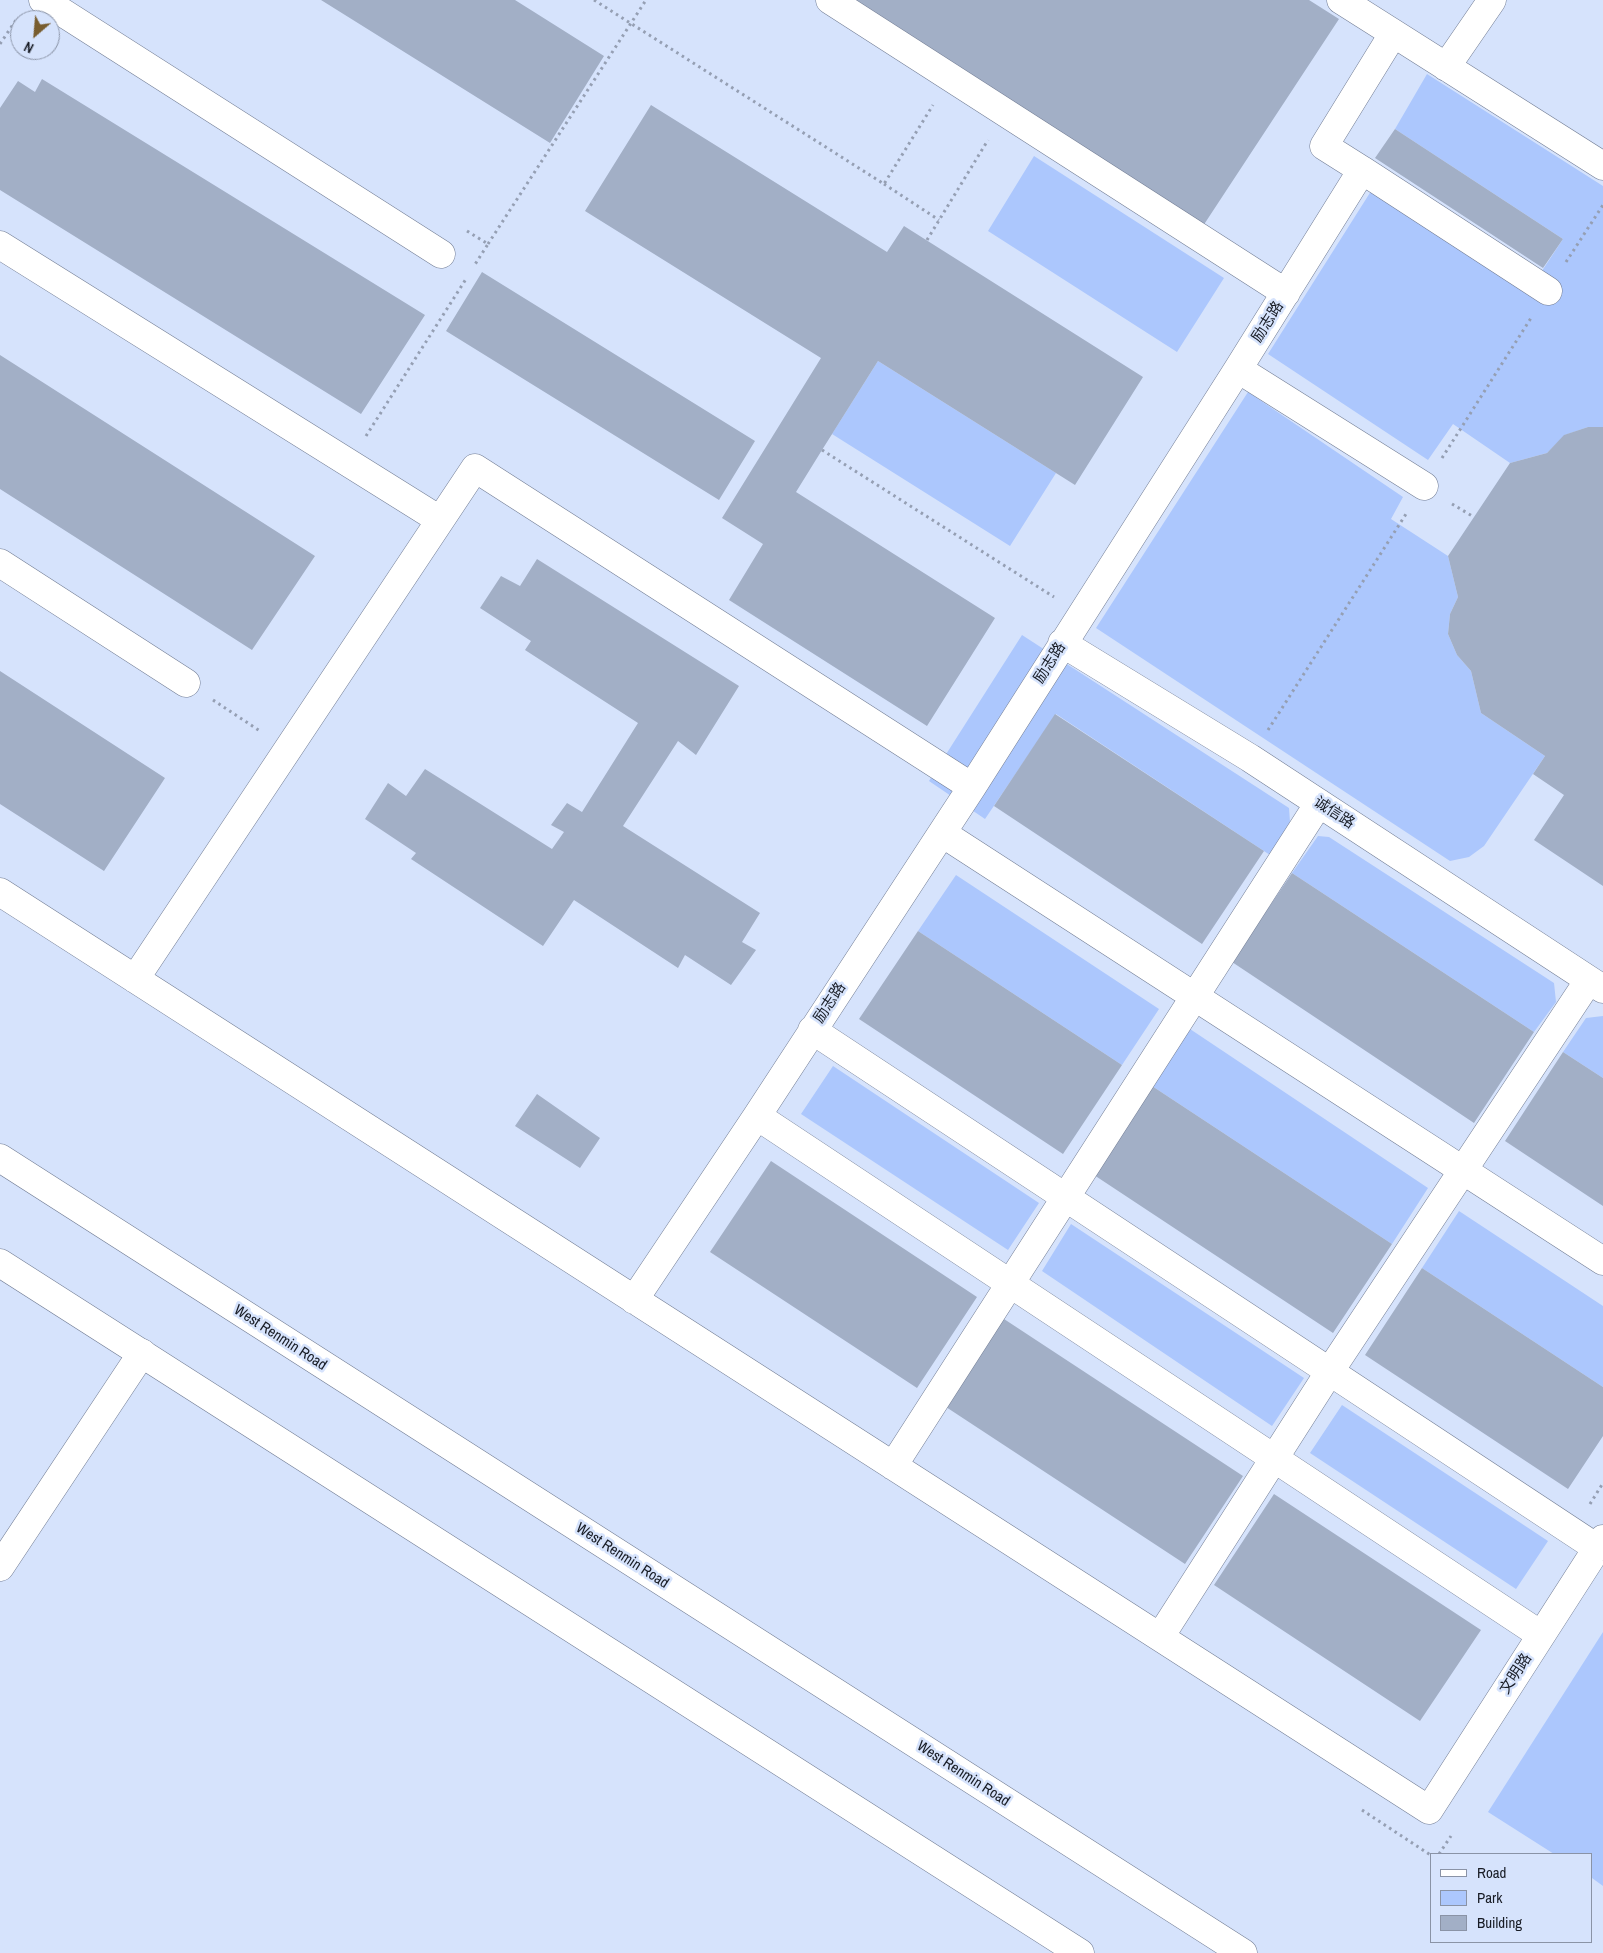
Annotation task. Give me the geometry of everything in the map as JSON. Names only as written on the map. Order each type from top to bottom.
[{"type":"street","points":[[43,0],[441,254]]},
{"type":"street","points":[[830,0],[1286,293]]},
{"type":"street","points":[[1341,0],[1603,166]]},
{"type":"street","points":[[1446,67],[1492,0]]},
{"type":"street","points":[[1393,34],[1324,146],[1548,291]]},
{"type":"street","name":"励志路","points":[[634,1300],[972,787],[1238,369],[1362,170]]},
{"type":"street","points":[[0,246],[440,520]]},
{"type":"street","points":[[1238,369],[1424,486]]},
{"type":"street","points":[[135,979],[475,468],[972,787]]},
{"type":"street","points":[[0,563],[186,683]]},
{"type":"street","name":"诚信路","points":[[1062,643],[1250,758],[1596,984]]},
{"type":"street","points":[[893,1466],[1318,803]]},
{"type":"street","points":[[942,832],[1603,1262]]},
{"type":"street","points":[[0,892],[1160,1637],[1330,1371],[1463,1170],[1596,984]]},
{"type":"street","points":[[812,1030],[1572,1532],[1600,1543]]},
{"type":"street","points":[[757,1116],[1541,1635]]},
{"type":"street","name":"West Renmin Road","points":[[0,1158],[1243,1953]]},
{"type":"street","points":[[0,1263],[1080,1953]]},
{"type":"street","points":[[0,1568],[142,1353]]},
{"type":"street","name":"文明路","points":[[1160,1637],[1429,1810],[1600,1543]]},
{"type":"path","points":[[594,0],[939,220]]},
{"type":"path","points":[[488,244],[646,0]]},
{"type":"path","points":[[0,44],[10,29]]},
{"type":"path","points":[[884,184],[951,76]]},
{"type":"path","points":[[927,240],[1006,112]]},
{"type":"path","points":[[366,437],[469,273],[441,254]]},
{"type":"path","points":[[822,450],[1081,614]]},
{"type":"path","points":[[186,683],[288,749]]},
{"type":"path","points":[[1572,1532],[1603,1483]]},
{"type":"green space","points":[[1427,74],[1603,186],[1603,427],[1588,427],[1565,435],[1547,453],[1510,463],[1453,424],[1428,460],[1268,354],[1373,188],[1528,292],[1563,239],[1395,129]]},
{"type":"green space","points":[[1034,156],[1224,278],[1177,352],[988,231]]},
{"type":"green space","points":[[878,361],[1056,473],[1010,546],[832,434]]},
{"type":"green space","points":[[1248,392],[1403,497],[1391,519],[1448,556],[1458,597],[1450,614],[1448,634],[1457,655],[1471,671],[1481,713],[1545,756],[1484,846],[1469,857],[1450,861],[1096,628]]},
{"type":"green space","points":[[1022,635],[1289,808],[1290,822],[1270,855],[1056,714],[985,819],[929,781]]},
{"type":"green space","points":[[1318,836],[1329,837],[1554,983],[1556,1002],[1534,1032],[1292,873]]},
{"type":"green space","points":[[956,875],[1159,1009],[1122,1065],[918,931]]},
{"type":"green space","points":[[1603,1016],[1603,1078],[1563,1052],[1586,1018]]},
{"type":"green space","points":[[1190,1029],[1428,1188],[1392,1244],[1152,1086]]},
{"type":"green space","points":[[833,1066],[1039,1203],[1008,1250],[801,1114]]},
{"type":"green space","points":[[1459,1211],[1603,1306],[1603,1387],[1422,1268]]},
{"type":"green space","points":[[1071,1224],[1304,1378],[1272,1426],[1042,1271]]},
{"type":"green space","points":[[1342,1405],[1548,1541],[1516,1589],[1310,1453]]},
{"type":"green space","points":[[1603,1632],[1603,1886],[1593,1879],[1593,1853],[1552,1853],[1488,1812]]},
{"type":"building","points":[[321,0],[515,0],[604,56],[550,143]]},
{"type":"building","points":[[851,0],[1309,0],[1339,19],[1203,226]]},
{"type":"building","points":[[42,79],[425,315],[361,414],[0,190],[0,108],[18,81],[35,92]]},
{"type":"building","points":[[651,105],[887,252],[904,226],[1143,377],[1075,485],[878,361],[796,492],[995,618],[927,726],[729,600],[763,544],[722,518],[821,358],[585,211]]},
{"type":"building","points":[[1395,129],[1563,239],[1543,268],[1375,158]]},
{"type":"building","points":[[482,272],[755,441],[719,500],[446,331]]},
{"type":"building","points":[[0,355],[315,556],[252,650],[0,489]]},
{"type":"building","points":[[1588,427],[1603,427],[1603,886],[1534,840],[1564,795],[1533,774],[1545,756],[1481,713],[1471,671],[1457,655],[1448,634],[1450,614],[1458,597],[1448,556],[1510,463],[1547,453],[1564,435]]},
{"type":"building","points":[[537,559],[739,686],[696,755],[678,741],[623,826],[760,913],[742,942],[756,950],[731,985],[685,955],[678,968],[574,900],[543,946],[411,859],[416,853],[365,819],[388,783],[406,796],[425,769],[552,849],[564,832],[551,825],[567,803],[582,812],[638,723],[525,650],[531,641],[480,608],[501,576],[520,586]]},
{"type":"building","points":[[0,671],[165,778],[104,871],[0,804]]},
{"type":"building","points":[[1055,714],[1264,851],[1202,944],[994,806]]},
{"type":"building","points":[[1292,873],[1534,1032],[1474,1123],[1232,962]]},
{"type":"building","points":[[918,931],[1122,1065],[1063,1154],[859,1019]]},
{"type":"building","points":[[1563,1052],[1603,1078],[1603,1206],[1505,1141]]},
{"type":"building","points":[[1152,1086],[1392,1244],[1333,1333],[1094,1175]]},
{"type":"building","points":[[537,1094],[600,1138],[580,1168],[515,1126]]},
{"type":"building","points":[[771,1161],[977,1297],[917,1388],[710,1252]]},
{"type":"building","points":[[1422,1268],[1603,1387],[1603,1436],[1568,1489],[1365,1355]]},
{"type":"building","points":[[1004,1319],[1243,1476],[1185,1564],[946,1407]]},
{"type":"building","points":[[1274,1494],[1481,1630],[1420,1721],[1214,1585]]}]
